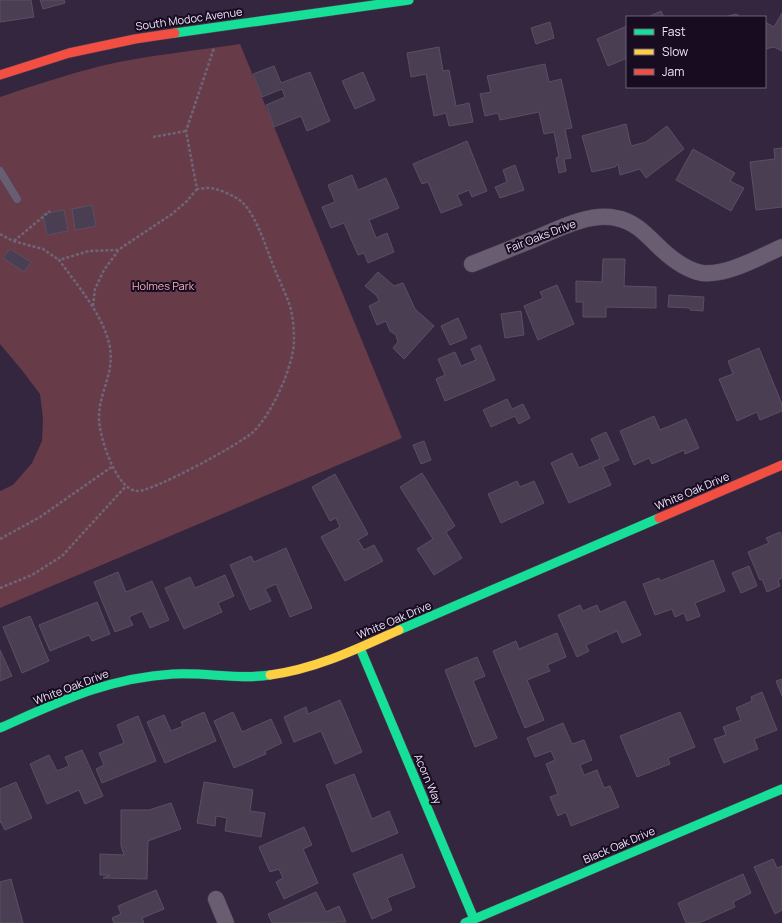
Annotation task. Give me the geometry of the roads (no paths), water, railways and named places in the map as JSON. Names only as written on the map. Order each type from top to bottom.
[{"type":"street","name":"South Modoc Avenue","points":[[0,75],[70,54],[135,39],[409,0]]},
{"type":"street","name":"Fair Oaks Drive","points":[[472,264],[568,224],[602,217],[615,217],[629,221],[641,229],[670,257],[687,267],[701,272],[722,271],[734,268],[782,247]]},
{"type":"street","name":"White Oak Drive","points":[[0,728],[73,697],[109,684],[133,679],[175,674],[235,677],[265,676],[306,668],[333,659],[782,465]]},
{"type":"street","name":"Acorn Way","points":[[360,648],[474,919]]},
{"type":"street","name":"Black Oak Drive","points":[[465,923],[782,789]]},
{"type":"street","points":[[216,899],[226,923]]},
{"type":"lane","points":[[0,171],[17,199]]},
{"type":"park label","name":"Holmes Park","points":[[163,286]]}]
